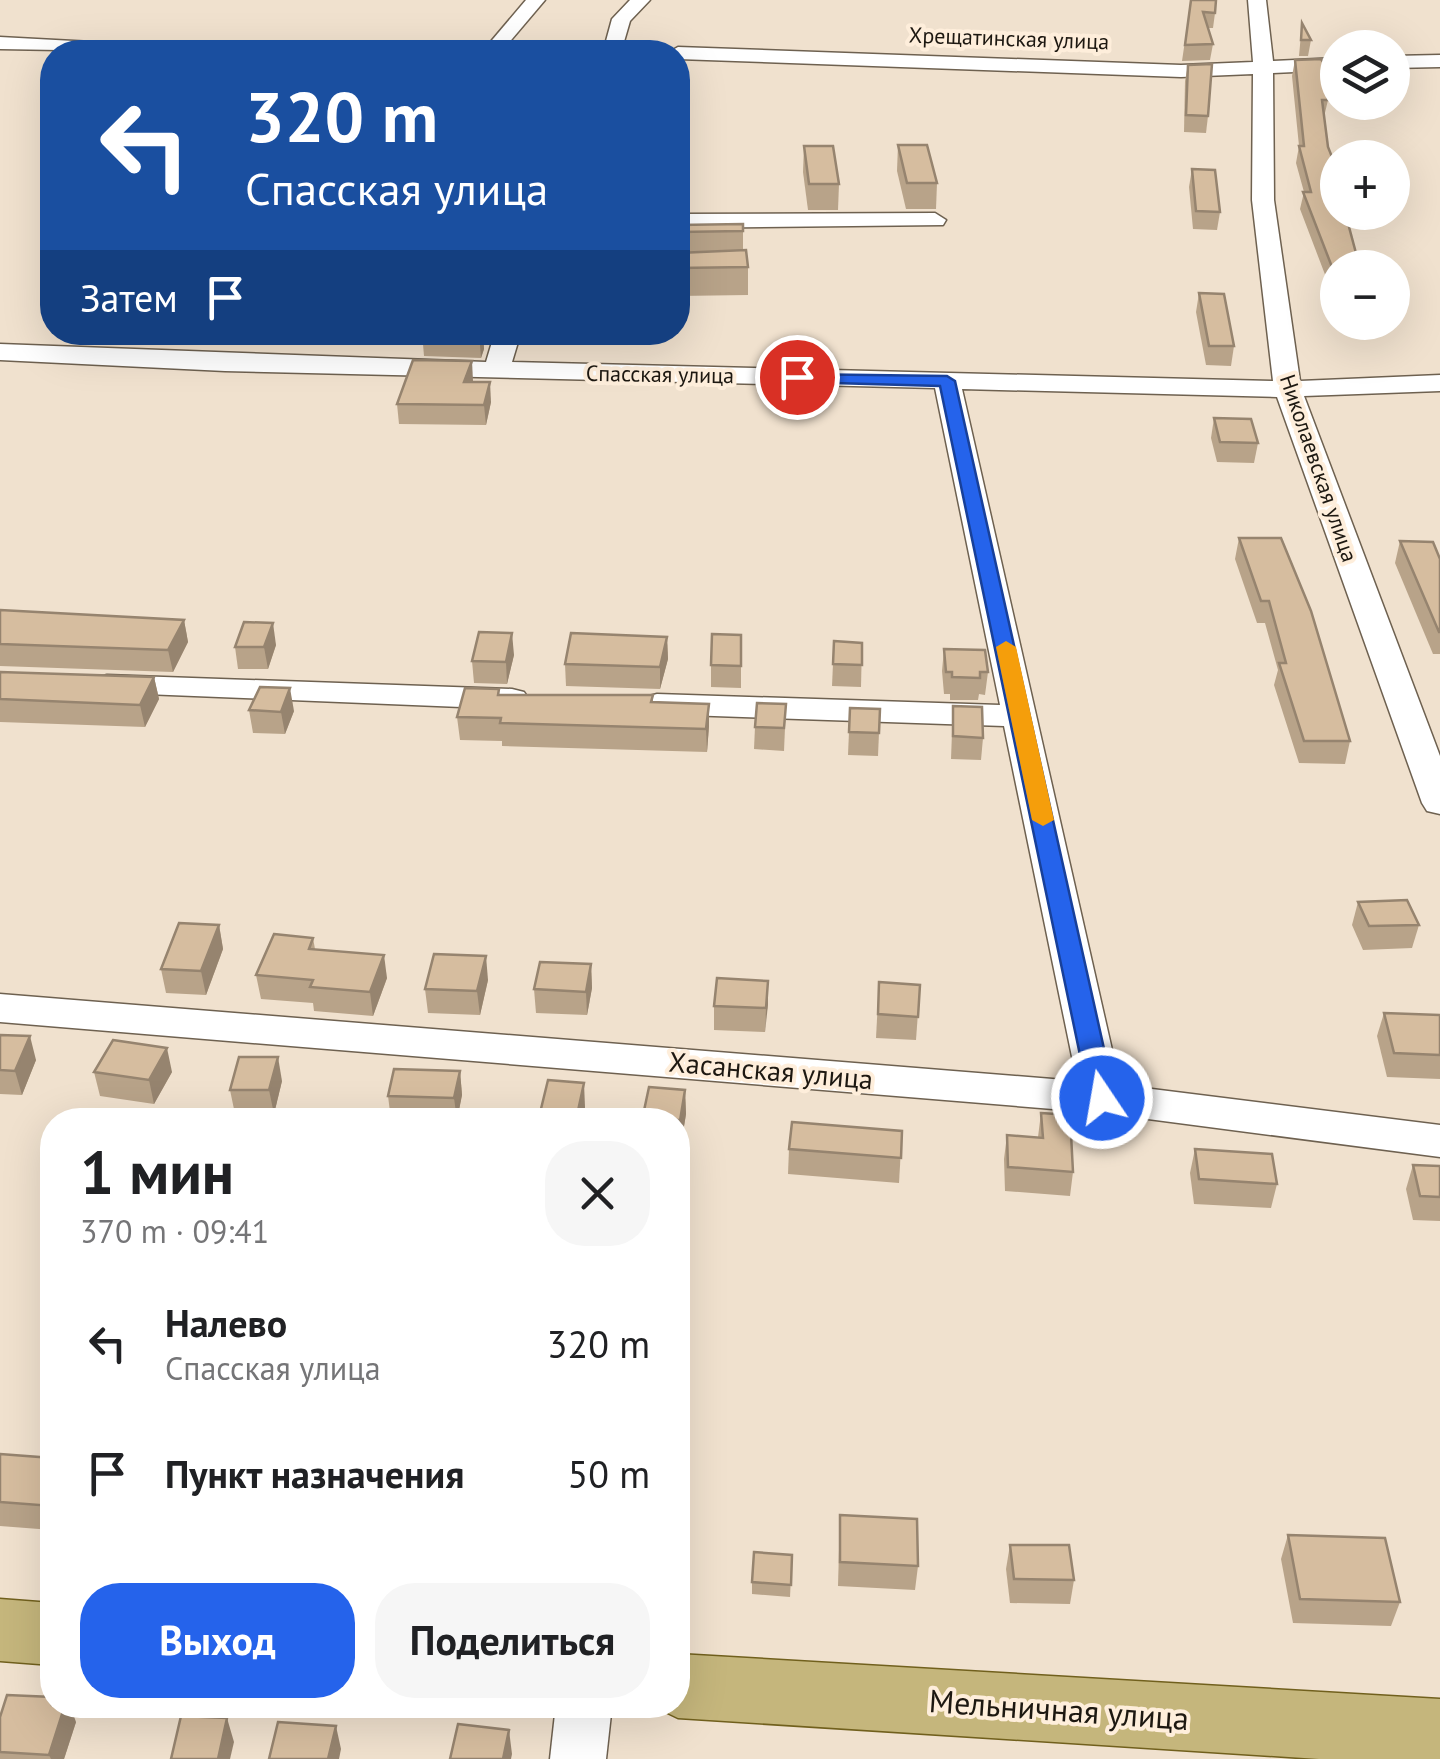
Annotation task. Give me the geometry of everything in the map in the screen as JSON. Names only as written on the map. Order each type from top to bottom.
[{"type":"main road","points":[[0,1630],[40,1633]]},
{"type":"main road","name":"Мельничная улица","points":[[690,1687],[1440,1733]]},
{"type":"street","points":[[501,40],[536,0]]},
{"type":"street","points":[[615,40],[621,19],[641,0]]},
{"type":"street","name":"Николаевская улица","points":[[1257,0],[1264,217],[1288,389],[1440,803]]},
{"type":"street","points":[[0,43],[40,45]]},
{"type":"street","name":"Хрещатинская улица","points":[[690,53],[1181,71],[1320,65]]},
{"type":"street","points":[[1410,62],[1440,61]]},
{"type":"street","points":[[690,221],[934,220]]},
{"type":"street","points":[[497,370],[504,345]]},
{"type":"street","name":"Спасская улица","points":[[0,352],[497,370],[1288,389],[1440,382]]},
{"type":"street","points":[[947,381],[1102,1098]]},
{"type":"street","points":[[77,683],[552,700]]},
{"type":"street","points":[[631,703],[1022,716]]},
{"type":"street","name":"Хасанская улица","points":[[12,1009],[1102,1098],[1440,1141]]},
{"type":"street","points":[[578,1759],[583,1718]]},
{"type":"building","points":[[1191,0],[1216,0],[1215,13],[1203,12],[1213,44],[1185,45]]},
{"type":"building","points":[[1302,23],[1311,40],[1301,40]]},
{"type":"building","points":[[1320,59],[1320,120],[1325,120],[1327,140],[1320,140],[1320,230],[1350,230],[1355,250],[1325,250],[1303,192],[1311,192],[1299,146],[1304,146],[1295,60]]},
{"type":"building","points":[[1212,64],[1208,116],[1186,115],[1188,65]]},
{"type":"building","points":[[898,145],[927,145],[937,183],[907,183]]},
{"type":"building","points":[[804,146],[833,146],[839,184],[809,184]]},
{"type":"building","points":[[1192,169],[1215,170],[1220,212],[1196,211]]},
{"type":"building","points":[[743,224],[743,231],[690,232],[690,225]]},
{"type":"building","points":[[746,250],[748,267],[690,268],[690,252]]},
{"type":"building","points":[[1199,293],[1224,294],[1234,346],[1209,346]]},
{"type":"building","points":[[413,360],[472,361],[464,382],[490,382],[484,405],[397,404]]},
{"type":"building","points":[[1214,418],[1251,419],[1258,443],[1220,442]]},
{"type":"building","points":[[1239,538],[1281,538],[1311,611],[1350,741],[1304,741],[1279,663],[1286,663],[1269,601],[1261,601]]},
{"type":"building","points":[[1400,541],[1433,542],[1440,559],[1440,632],[1439,632]]},
{"type":"building","points":[[0,610],[184,620],[168,650],[0,644]]},
{"type":"building","points":[[244,622],[273,623],[264,647],[235,647]]},
{"type":"building","points":[[479,632],[512,633],[506,662],[472,661]]},
{"type":"building","points":[[571,633],[667,637],[660,667],[565,664]]},
{"type":"building","points":[[712,634],[741,635],[741,666],[711,665]]},
{"type":"building","points":[[834,641],[862,643],[862,665],[833,664]]},
{"type":"building","points":[[944,649],[985,650],[988,672],[980,672],[980,678],[952,677],[952,672],[946,672]]},
{"type":"building","points":[[0,672],[154,677],[140,705],[0,699]]},
{"type":"building","points":[[260,687],[290,688],[281,712],[249,710]]},
{"type":"building","points":[[465,688],[499,689],[498,695],[653,695],[651,702],[709,704],[706,729],[500,723],[501,718],[457,717]]},
{"type":"building","points":[[757,703],[786,704],[784,728],[755,727]]},
{"type":"building","points":[[953,706],[982,707],[983,738],[953,736]]},
{"type":"building","points":[[850,708],[880,709],[879,733],[849,732]]},
{"type":"building","points":[[1407,900],[1419,925],[1369,926],[1358,902]]},
{"type":"building","points":[[179,923],[219,925],[201,971],[161,969]]},
{"type":"building","points":[[274,934],[313,938],[309,949],[384,955],[370,992],[310,987],[313,980],[256,975]]},
{"type":"building","points":[[434,954],[486,956],[477,991],[425,989]]},
{"type":"building","points":[[540,962],[591,964],[586,992],[534,989]]},
{"type":"building","points":[[717,978],[768,981],[766,1008],[714,1006]]},
{"type":"building","points":[[879,982],[920,985],[918,1017],[878,1014]]},
{"type":"building","points":[[1384,1013],[1440,1015],[1440,1055],[1394,1053]]},
{"type":"building","points":[[0,1035],[30,1036],[15,1071],[0,1070]]},
{"type":"building","points":[[113,1040],[167,1048],[149,1080],[94,1072]]},
{"type":"building","points":[[239,1057],[278,1057],[269,1090],[230,1090]]},
{"type":"building","points":[[394,1069],[460,1071],[454,1098],[388,1096]]},
{"type":"building","points":[[548,1080],[584,1083],[579,1108],[541,1108]]},
{"type":"building","points":[[649,1087],[685,1090],[682,1108],[645,1108]]},
{"type":"building","points":[[1041,1113],[1070,1115],[1073,1172],[1008,1167],[1007,1135],[1043,1138]]},
{"type":"building","points":[[792,1122],[902,1131],[901,1158],[789,1149]]},
{"type":"building","points":[[1195,1149],[1272,1154],[1277,1184],[1199,1179]]},
{"type":"building","points":[[1413,1165],[1440,1166],[1440,1197],[1420,1196]]},
{"type":"building","points":[[0,1454],[40,1457],[40,1505],[0,1502]]},
{"type":"building","points":[[840,1515],[917,1519],[918,1566],[840,1562]]},
{"type":"building","points":[[1288,1535],[1385,1538],[1400,1602],[1300,1599]]},
{"type":"building","points":[[1010,1545],[1069,1545],[1074,1580],[1014,1579]]},
{"type":"building","points":[[754,1552],[792,1555],[791,1585],[752,1582]]},
{"type":"building","points":[[7,1695],[40,1696],[40,1718],[61,1718],[49,1755],[0,1752],[0,1717]]},
{"type":"building","points":[[181,1718],[227,1718],[218,1759],[171,1759]]},
{"type":"building","points":[[278,1722],[336,1726],[328,1759],[269,1759]]},
{"type":"building","points":[[458,1724],[509,1730],[503,1759],[450,1759]]},
{"type":"slow traffic","points":[[1006,647],[1043,820]]},
{"type":"route","points":[[797,377],[947,381],[1102,1098]]}]
